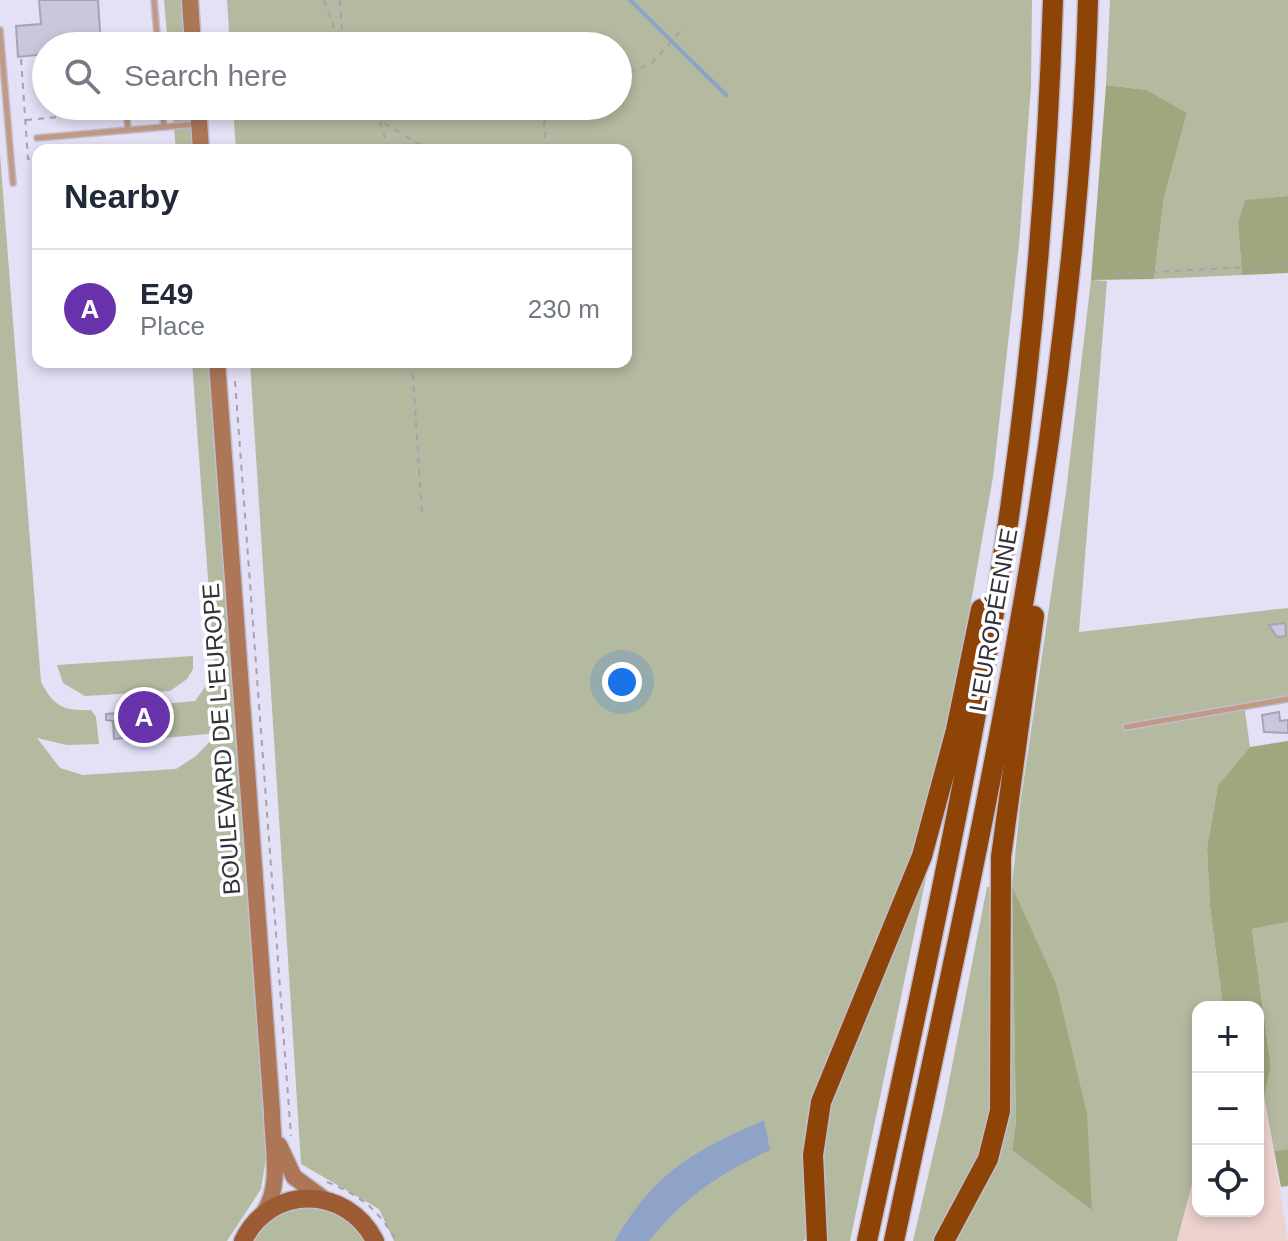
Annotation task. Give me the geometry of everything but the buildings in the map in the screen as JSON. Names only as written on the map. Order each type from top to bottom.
[{"type":"highway","name":"L'EUROPÉENNE","points":[[870,1231],[981,691],[1025,396],[1044,191],[1053,0]]},
{"type":"highway","name":"L'EUROPÉENNE","points":[[895,1234],[978,838],[1047,471],[1071,262],[1088,0]]},
{"type":"highway","points":[[817,1241],[813,1155],[821,1102],[906,900],[934,816],[961,711],[1025,396]]},
{"type":"highway","points":[[944,1241],[985,1167],[1000,1111],[1001,857],[1035,611],[1047,471]]},
{"type":"main road","points":[[190,0],[192,32]]},
{"type":"main road","points":[[199,120],[201,144]]},
{"type":"main road","name":"BOULEVARD DE L'EUROPE","points":[[217,368],[272,1112],[275,1182],[263,1214]]},
{"type":"main road","name":"BOULEVARD DE L'EUROPE","points":[[272,1112],[287,1167],[301,1185],[324,1199]]},
{"type":"main road","points":[[243,1241],[263,1214],[295,1199],[324,1199],[356,1215],[375,1241]]},
{"type":"lane","points":[[154,0],[157,32]]},
{"type":"lane","points":[[0,30],[13,183]]},
{"type":"lane","points":[[127,120],[128,130]]},
{"type":"lane","points":[[163,120],[164,127]]},
{"type":"lane","points":[[37,138],[199,124]]},
{"type":"lane","points":[[1126,727],[1288,699]]},
{"type":"path","points":[[324,0],[337,32]]},
{"type":"path","points":[[340,0],[341,32]]},
{"type":"path","points":[[632,71],[651,64],[684,27]]},
{"type":"path","points":[[21,59],[28,159],[32,159]]},
{"type":"path","points":[[25,120],[32,119]]},
{"type":"path","points":[[380,120],[387,144]]},
{"type":"path","points":[[380,120],[418,144]]},
{"type":"path","points":[[545,120],[546,144]]},
{"type":"path","points":[[1115,274],[1288,265]]},
{"type":"path","points":[[412,368],[422,514]]},
{"type":"path","points":[[234,378],[292,1145]]},
{"type":"path","points":[[323,1180],[355,1192],[377,1211],[397,1241]]},
{"type":"shaded area","points":[[1264,1095],[1288,1241],[1177,1241],[1192,1184],[1192,1217],[1264,1217]]},
{"type":"green space","points":[[164,0],[183,0],[185,32],[167,32]]},
{"type":"green space","points":[[227,0],[1032,0],[1031,86],[1019,245],[993,477],[947,739],[901,893],[817,1089],[812,1232],[803,1241],[394,1241],[379,1209],[301,1164],[250,368],[632,368],[632,144],[236,144],[234,120],[632,120],[632,32],[229,32]]},
{"type":"green space","points":[[1110,0],[1288,0],[1288,196],[1245,201],[1238,222],[1242,275],[1154,279],[1164,198],[1187,113],[1147,90],[1106,85]]},
{"type":"green space","points":[[1106,85],[1147,90],[1187,113],[1164,198],[1154,279],[1091,280]]},
{"type":"green space","points":[[173,120],[192,120],[194,144],[175,144]]},
{"type":"green space","points":[[0,154],[41,682],[50,697],[61,706],[91,710],[96,717],[99,744],[67,745],[37,738],[60,768],[83,775],[176,769],[196,756],[218,733],[165,738],[163,704],[195,701],[215,673],[192,368],[210,368],[267,1152],[261,1189],[227,1241],[0,1241]]},
{"type":"green space","points":[[1288,196],[1288,273],[1242,275],[1238,222],[1245,200]]},
{"type":"green space","points":[[1091,280],[1107,281],[1079,632],[1288,608],[1288,696],[1244,704],[1250,747],[1218,785],[1207,848],[1210,907],[1222,1001],[1192,1001],[1192,1184],[1177,1241],[913,1241],[943,1112],[987,887],[1012,886],[1020,806],[1066,492]],"holes":[[[1012,889],[1056,983],[1092,1209],[1012,1150],[1016,1122]]]},
{"type":"green space","points":[[193,656],[193,669],[187,679],[170,691],[85,696],[63,683],[57,665]]},
{"type":"green space","points":[[1288,741],[1288,922],[1252,929],[1262,1001],[1222,1001],[1210,907],[1207,848],[1218,785],[1250,747]]},
{"type":"green space","points":[[933,844],[850,1241],[823,1241],[819,1164],[826,1112]]},
{"type":"green space","points":[[1012,887],[1056,983],[1087,1114],[1092,1210],[1012,1150],[1016,1122]]},
{"type":"green space","points":[[1288,922],[1288,1149],[1274,1151],[1264,1096],[1271,1066],[1252,929]]},
{"type":"green space","points":[[1264,1016],[1271,1067],[1264,1095]]},
{"type":"green space","points":[[1288,1149],[1288,1186],[1281,1187],[1274,1151]]},
{"type":"green space","points":[[294,1207],[335,1214],[351,1224],[366,1241],[252,1241],[272,1217]]},
{"type":"water","points":[[764,1120],[770,1150],[704,1188],[649,1241],[615,1241],[645,1197],[678,1166],[717,1142]]},
{"type":"waterway","points":[[630,0],[726,95]]},
{"type":"place","name":"E49","points":[[144,717]]}]
